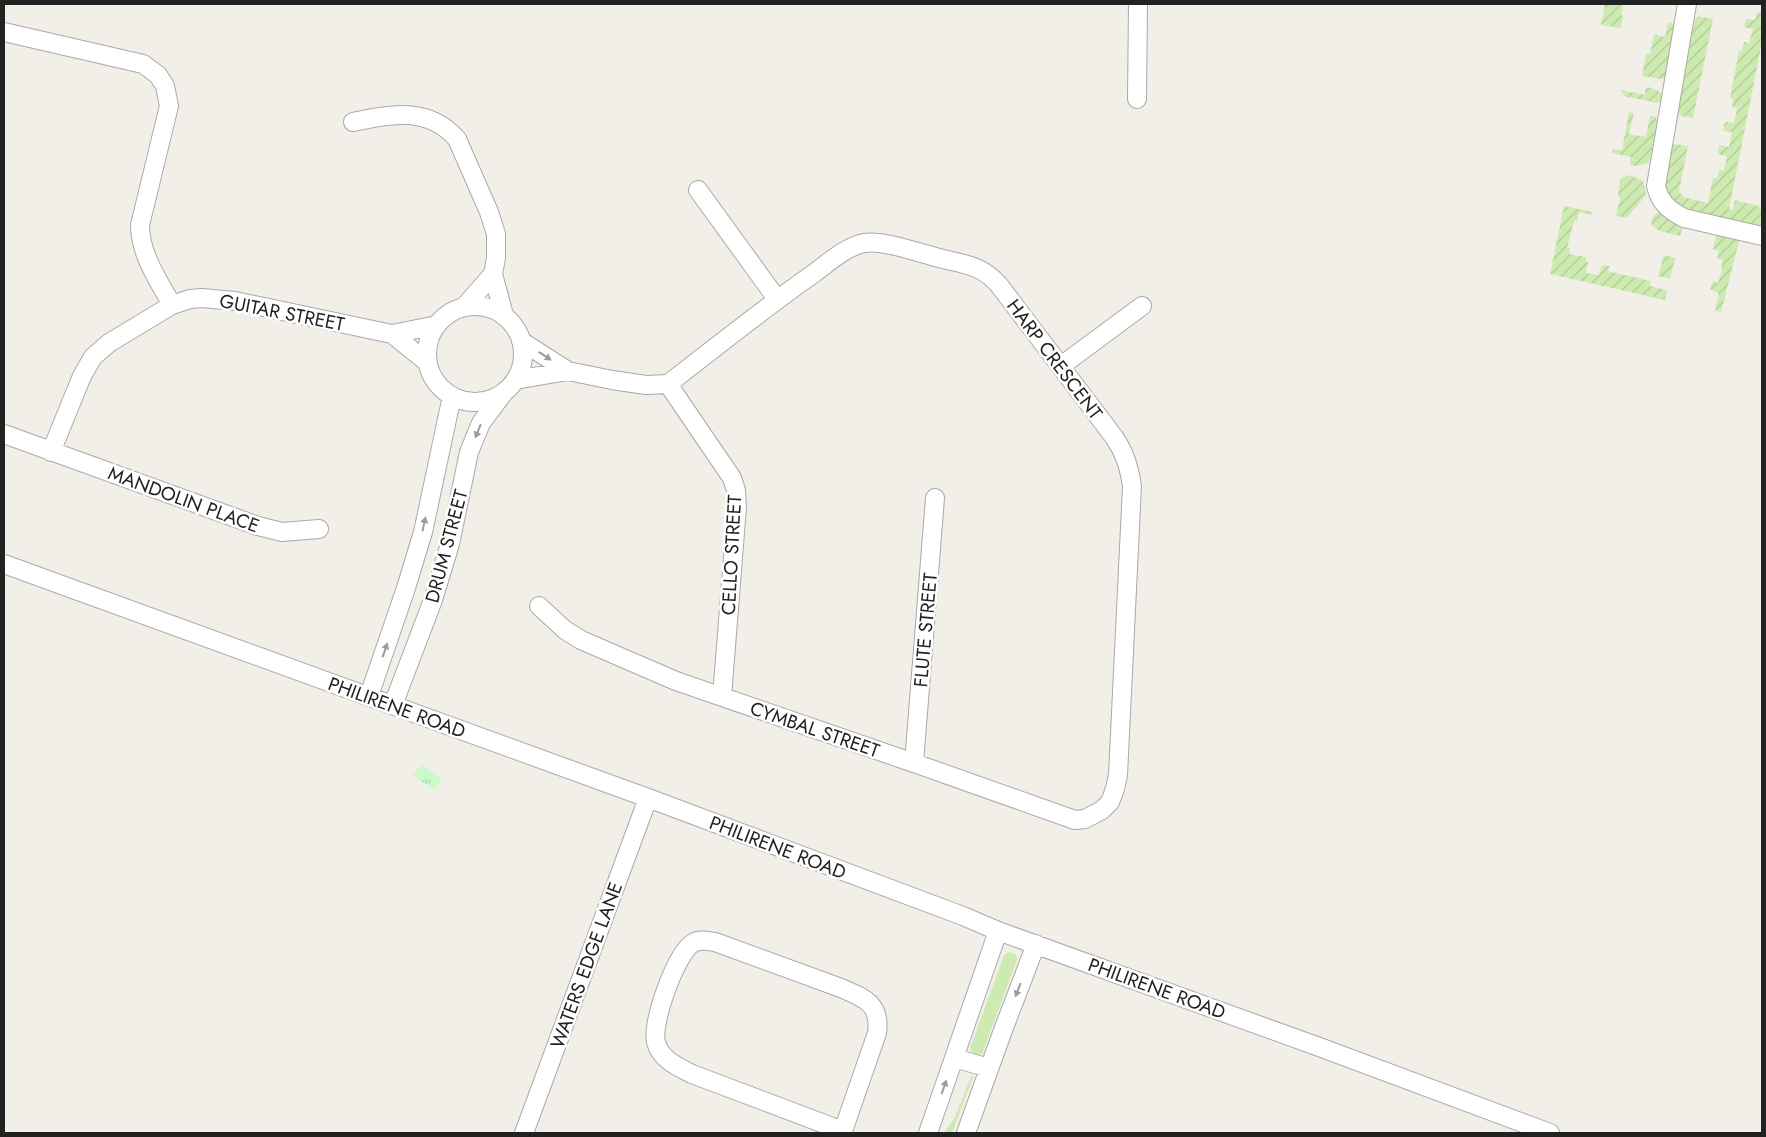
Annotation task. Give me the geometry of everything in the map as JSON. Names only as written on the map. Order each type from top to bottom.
[{"type":"street","points":[[1137,99],[1138,4]]},
{"type":"street","points":[[1687,4],[1656,186],[1658,196],[1664,206],[1684,218],[1762,236]]},
{"type":"street","points":[[4,32],[143,64],[158,75],[165,86],[169,106],[140,225],[140,238],[154,272],[172,305]]},
{"type":"street","points":[[353,122],[400,114],[419,116],[436,122],[449,130],[457,139],[496,234],[496,258],[492,274],[464,307]]},
{"type":"street","points":[[698,190],[777,299]]},
{"type":"street","name":"HARP CRESCENT","points":[[668,384],[777,299],[848,249],[863,244],[876,243],[973,266],[987,273],[999,285],[1061,366],[1121,447],[1126,457],[1132,486],[1118,775],[1110,802],[1102,810]]},
{"type":"street","points":[[492,274],[504,315]]},
{"type":"street","name":"GUITAR STREET","points":[[51,452],[82,376],[93,357],[109,343],[172,305],[190,299],[202,298],[235,301],[392,334],[437,325]]},
{"type":"street","points":[[1061,366],[1142,306]]},
{"type":"street","points":[[464,307],[489,307],[504,315],[514,326],[522,341],[522,361],[510,385],[495,397],[479,401],[462,400],[452,396],[436,382],[428,363],[427,346],[432,331],[454,310],[464,307]]},
{"type":"street","name":"GUITAR STREET","points":[[392,334],[428,363]]},
{"type":"street","points":[[522,341],[568,371],[646,385],[668,384]]},
{"type":"street","points":[[510,385],[568,371]]},
{"type":"street","name":"CELLO STREET","points":[[668,384],[726,468],[736,490],[737,507],[722,697]]},
{"type":"street","name":"DRUM STREET","points":[[393,705],[434,600],[446,556],[469,452],[481,423],[510,385]]},
{"type":"street","name":"DRUM STREET","points":[[370,696],[418,546],[452,396]]},
{"type":"street","name":"MANDOLIN PLACE","points":[[4,434],[263,528],[282,532],[319,529]]},
{"type":"street","name":"FLUTE STREET","points":[[914,763],[936,498]]},
{"type":"street","points":[[418,546],[446,556]]},
{"type":"street","name":"PHILIRENE ROAD","points":[[4,564],[648,798],[963,916],[998,931],[1550,1133]]},
{"type":"street","name":"CYMBAL STREET","points":[[539,606],[565,630],[580,640],[676,682],[1075,820],[1084,819],[1102,810]]},
{"type":"street","name":"WATERS EDGE LANE","points":[[524,1133],[648,798]]},
{"type":"street","points":[[928,1133],[998,931]]},
{"type":"street","points":[[706,940],[715,942],[860,996],[874,1009],[879,1020],[877,1033],[843,1132],[692,1074],[671,1063],[662,1054],[656,1043],[657,1021],[673,971],[686,948],[695,941],[706,940]]},
{"type":"street","points":[[966,1133],[1036,944]]},
{"type":"street","points":[[954,1058],[989,1068]]},
{"type":"green space","points":[[1605,4],[1623,4],[1621,28],[1601,25]]},
{"type":"green space","points":[[1757,12],[1762,13],[1762,42],[1729,209],[1733,210],[1735,200],[1762,207],[1762,227],[1683,207],[1667,195],[1664,186],[1669,147],[1674,144],[1688,146],[1679,191],[1683,197],[1708,203],[1713,178],[1717,178],[1719,170],[1724,171],[1727,156],[1718,154],[1719,145],[1729,147],[1732,132],[1723,131],[1725,122],[1734,123],[1737,108],[1732,107],[1733,99],[1730,98],[1739,51],[1742,51],[1744,42],[1749,43],[1753,29],[1744,27],[1746,19],[1755,20]]},
{"type":"green space","points":[[1698,16],[1713,19],[1693,118],[1681,116],[1676,111],[1695,19]]},
{"type":"green space","points":[[1668,22],[1678,24],[1667,78],[1642,76],[1646,54],[1650,54],[1654,34],[1665,37]]},
{"type":"green space","points":[[1646,87],[1660,92],[1664,96],[1662,100],[1657,103],[1624,96],[1621,90],[1645,95]]},
{"type":"green space","points":[[1629,112],[1634,113],[1629,134],[1646,137],[1650,116],[1655,116],[1658,122],[1649,163],[1637,166],[1630,165],[1631,157],[1612,153],[1613,149],[1622,150]]},
{"type":"green space","points":[[1627,175],[1642,180],[1646,195],[1627,218],[1616,216],[1620,197],[1618,196],[1620,180]]},
{"type":"green space","points":[[1564,206],[1593,212],[1592,215],[1579,212],[1577,221],[1574,221],[1567,248],[1570,248],[1569,254],[1586,257],[1588,262],[1586,273],[1599,275],[1602,265],[1610,266],[1607,271],[1651,281],[1650,286],[1667,290],[1665,300],[1550,274]]},
{"type":"green space","points":[[1658,212],[1665,217],[1684,222],[1680,236],[1660,231],[1652,226],[1652,218]]},
{"type":"green space","points":[[1717,232],[1740,238],[1721,312],[1715,311],[1719,294],[1710,289],[1713,281],[1718,283],[1722,270],[1723,260],[1717,258],[1719,251],[1713,249]]},
{"type":"green space","points":[[1664,255],[1675,258],[1670,279],[1658,276]]},
{"type":"green space","points":[[421,764],[442,779],[434,790],[413,776]]},
{"type":"green space","points":[[1009,952],[1015,954],[1017,960],[983,1052],[975,1056],[970,1048],[1004,955]]},
{"type":"green space","points":[[972,1074],[973,1077],[952,1133],[944,1133],[955,1117]]}]
